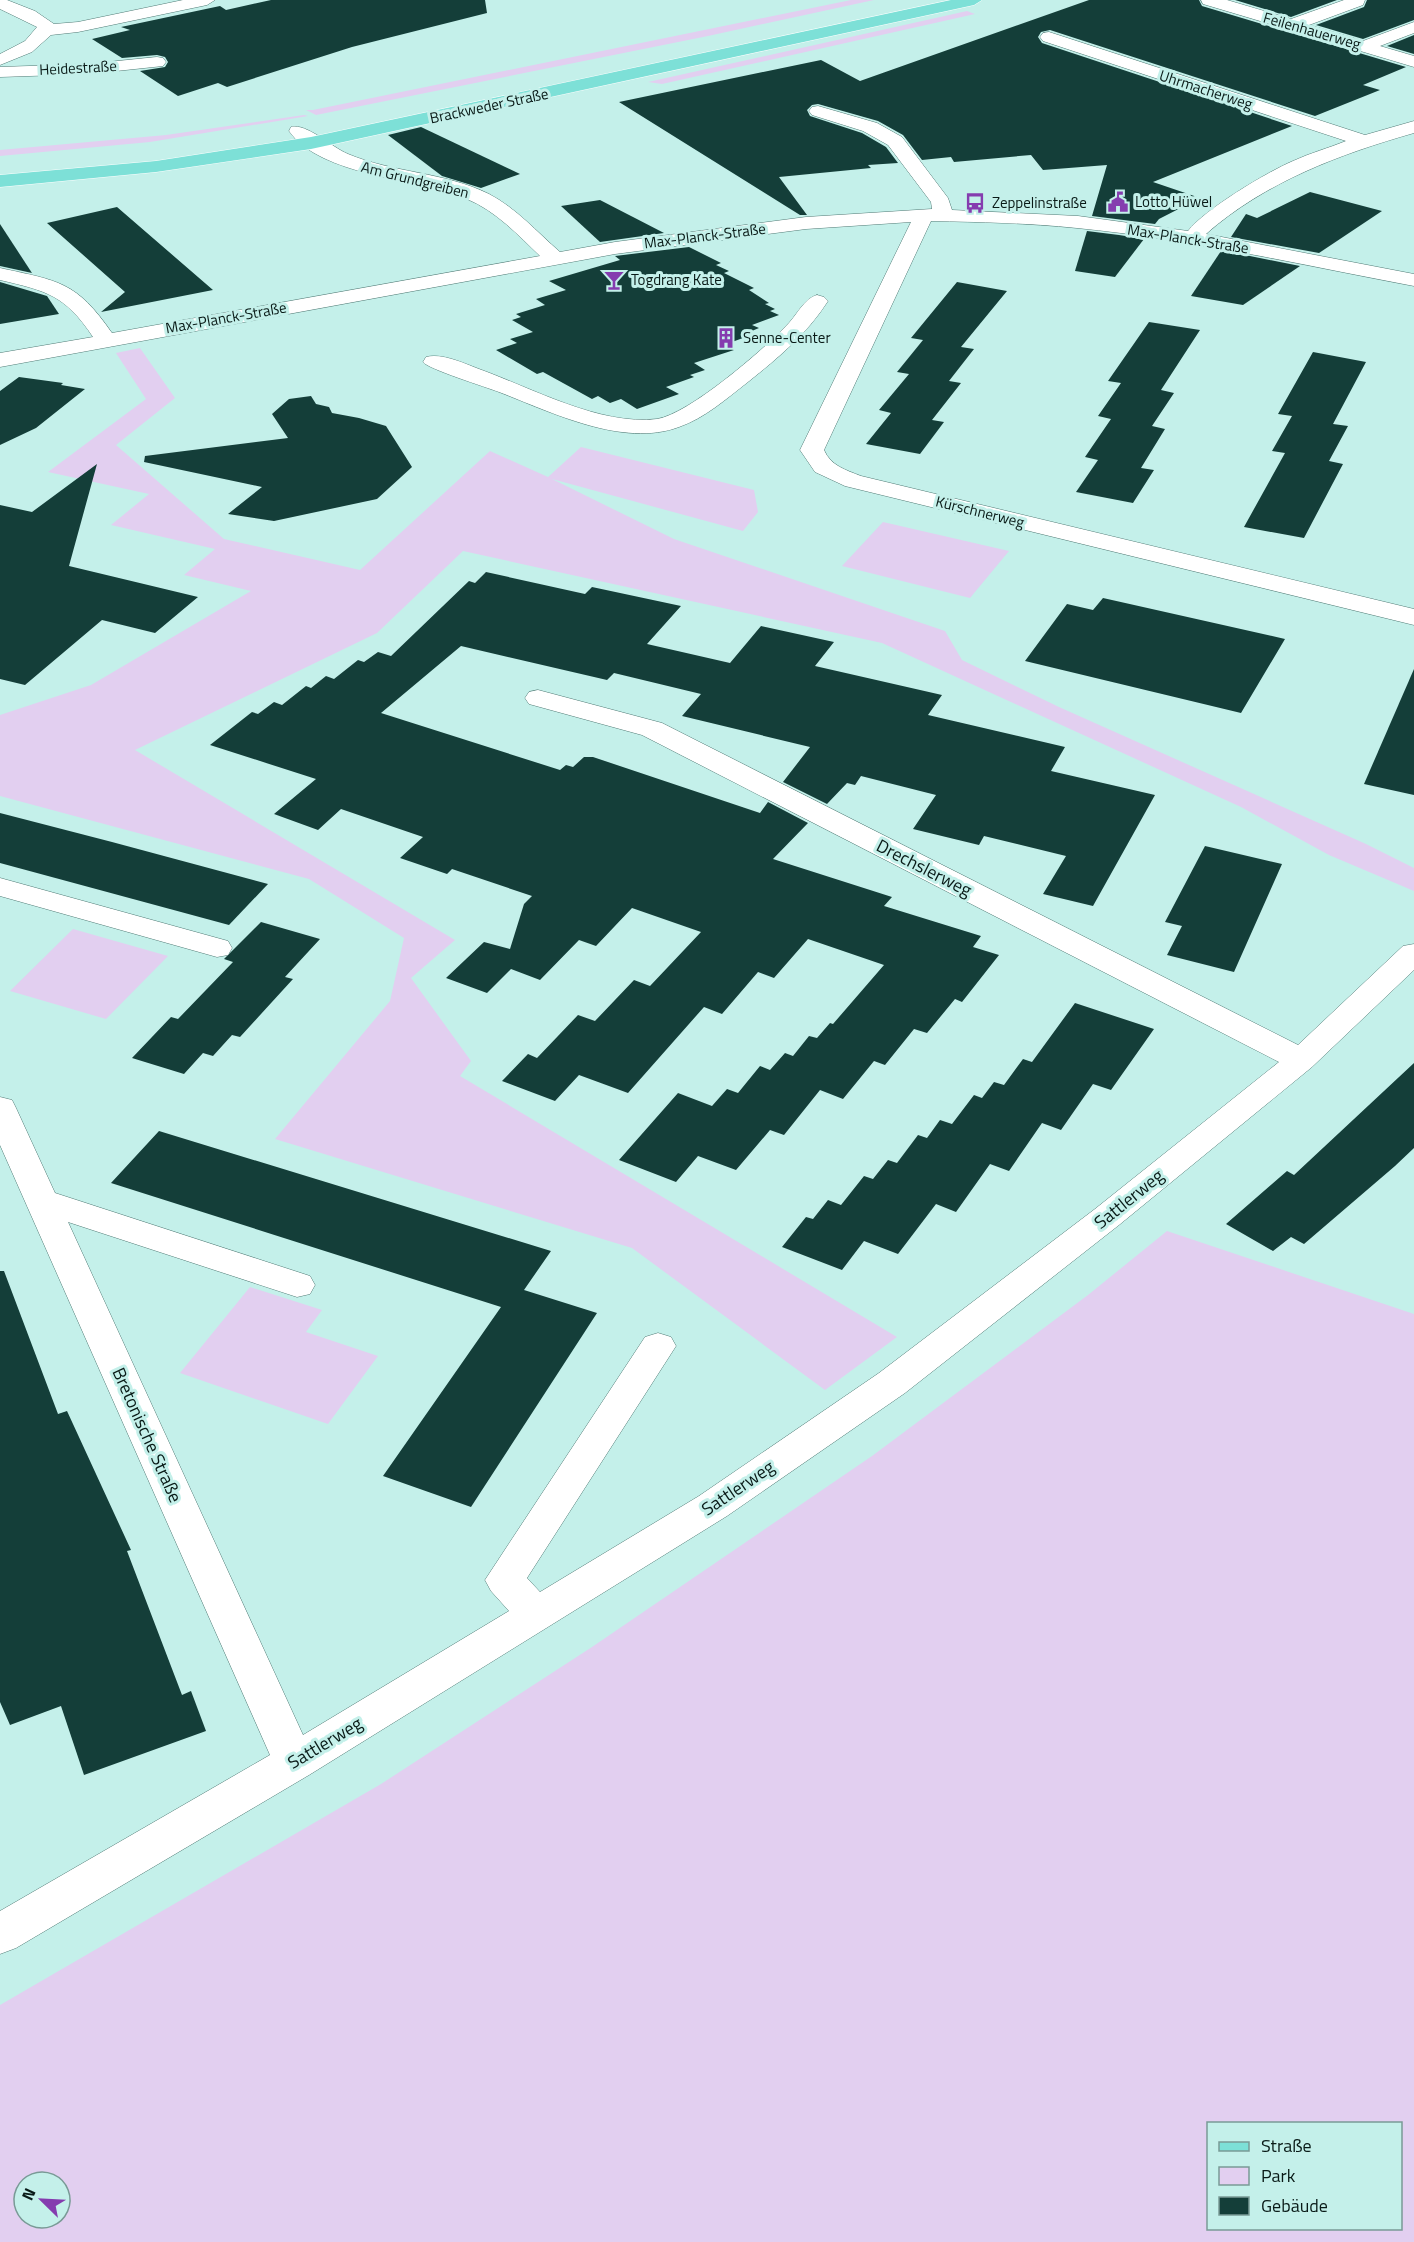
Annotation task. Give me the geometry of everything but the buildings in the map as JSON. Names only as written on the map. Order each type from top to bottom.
[{"type":"main road","name":"Brackweder Straße","points":[[0,181],[128,171],[238,156],[304,137],[930,0]]},
{"type":"main road","name":"Brackweder Straße","points":[[0,166],[110,158],[227,143],[304,137],[974,0]]},
{"type":"street","points":[[0,3],[40,21],[46,25],[46,30],[78,27],[207,0]]},
{"type":"street","name":"Feilenhauerweg","points":[[1209,0],[1414,62]]},
{"type":"street","points":[[1292,25],[1357,1]]},
{"type":"street","points":[[1365,46],[1414,27]]},
{"type":"street","name":"Heidestraße","points":[[0,60],[30,45],[42,37],[46,30]]},
{"type":"street","name":"Uhrmacherweg","points":[[1049,37],[1364,141]]},
{"type":"street","name":"Heidestraße","points":[[0,72],[88,69],[157,62]]},
{"type":"street","points":[[818,111],[870,127],[895,141],[941,202],[934,215]]},
{"type":"street","points":[[1193,238],[1200,229],[1232,205],[1299,165],[1364,141],[1414,127]]},
{"type":"street","name":"Am Grundgreiben","points":[[304,137],[334,157],[367,169],[474,194],[497,209],[555,258]]},
{"type":"street","name":"Max-Planck-Straße","points":[[0,360],[555,258],[761,228],[934,215],[1047,219],[1193,238],[1414,280]]},
{"type":"street","name":"Kürschnerweg","points":[[934,215],[812,450],[815,460],[823,468],[853,481],[1414,617]]},
{"type":"street","points":[[0,274],[53,288],[69,295],[79,304],[107,341]]},
{"type":"street","points":[[434,362],[465,370],[563,407],[625,427],[653,427],[676,419],[734,382],[800,327],[817,301]]},
{"type":"street","name":"Drechslerweg","points":[[538,698],[652,729],[1301,1060]]},
{"type":"street","points":[[0,887],[217,948]]},
{"type":"street","name":"Sattlerweg","points":[[0,1934],[294,1762],[713,1506],[892,1383],[1107,1217],[1301,1060],[1414,953]]},
{"type":"street","name":"Bretonische Straße","points":[[0,1108],[294,1762]]},
{"type":"street","points":[[42,1201],[297,1285]]},
{"type":"street","points":[[536,1615],[506,1580],[658,1346]]},
{"type":"green space","points":[[851,0],[874,0],[316,115],[306,110],[313,110]]},
{"type":"green space","points":[[967,11],[975,14],[662,84],[648,82]]},
{"type":"green space","points":[[308,116],[150,142],[0,156],[0,150],[166,135]]},
{"type":"green space","points":[[140,348],[175,398],[116,445],[224,539],[360,570],[490,451],[548,477],[581,447],[754,490],[758,512],[743,531],[552,479],[674,539],[945,631],[962,660],[1059,707],[1366,844],[1414,868],[1414,891],[1329,855],[1241,807],[882,643],[463,551],[377,633],[135,750],[455,940],[411,978],[471,1061],[460,1076],[897,1337],[825,1390],[632,1248],[275,1139],[390,1001],[404,938],[309,879],[0,796],[0,715],[91,685],[251,591],[184,575],[215,549],[111,525],[149,494],[48,472],[146,399],[116,353]]},
{"type":"green space","points":[[883,522],[1009,551],[970,598],[842,566]]},
{"type":"green space","points":[[73,929],[168,956],[106,1019],[10,991]]},
{"type":"green space","points":[[1167,1231],[1414,1314],[1414,2242],[0,2242],[0,2005],[381,1784],[592,1647],[872,1456],[1088,1295]]},
{"type":"green space","points":[[250,1287],[322,1310],[306,1332],[378,1356],[328,1424],[180,1373]]},
{"type":"place","name":"Lotto Hüwel","points":[[1118,202]]},
{"type":"place","name":"Zeppelinstraße","points":[[975,203]]},
{"type":"place","name":"Togdrang Kate","points":[[614,280]]},
{"type":"place","name":"Senne-Center","points":[[726,338]]}]
